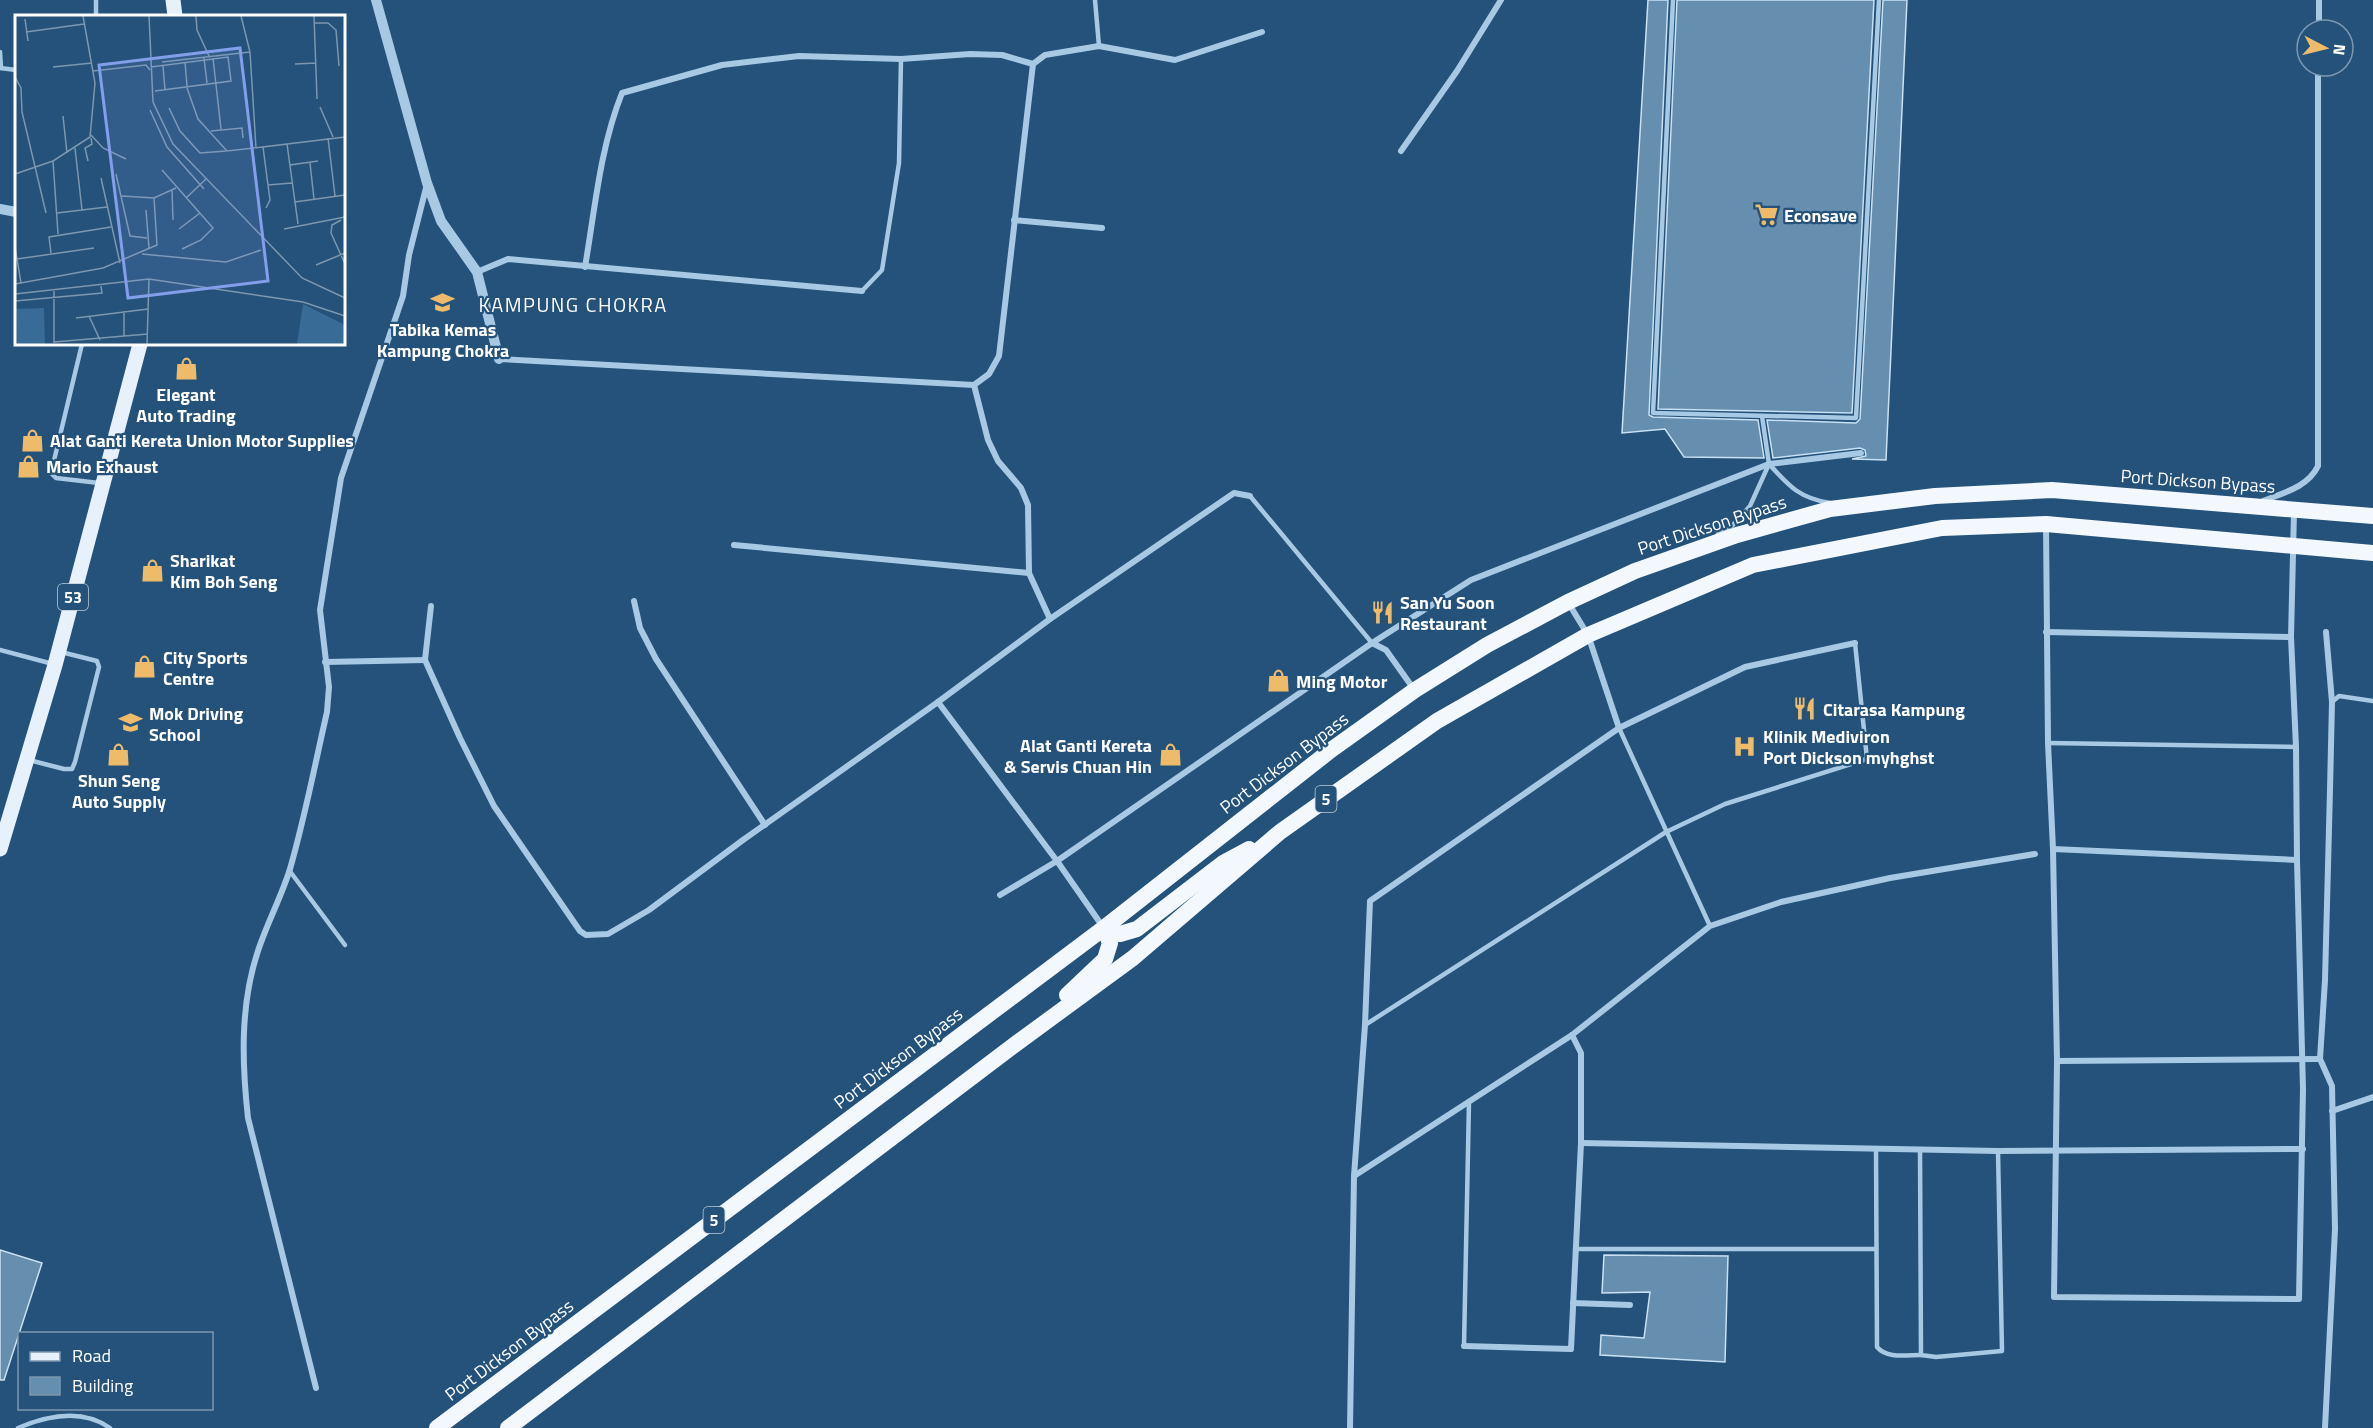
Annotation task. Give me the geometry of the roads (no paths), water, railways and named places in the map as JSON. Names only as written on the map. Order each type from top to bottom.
[{"type":"highway","name":"Port Dickson Bypass","points":[[437,1428],[1104,928],[1331,750],[1415,690],[1487,645],[1568,602],[1635,571],[1749,531],[1830,509],[1935,496],[2052,490],[2373,516]]},
{"type":"highway","name":"5","points":[[508,1428],[1017,1042],[1133,958],[1280,832],[1437,721],[1588,635],[1753,565],[1942,528],[2046,524],[2292,544],[2373,553]]},
{"type":"highway","points":[[1104,928],[1120,934],[1137,929],[1223,863],[1280,832]]},
{"type":"highway","points":[[1017,1042],[1105,959],[1110,943],[1104,928]]},
{"type":"main road","points":[[173,0],[175,15]]},
{"type":"main road","name":"53","points":[[0,849],[57,658],[140,345]]},
{"type":"street","points":[[376,0],[427,183],[441,221],[477,272],[499,359],[974,385],[989,374],[999,356],[1033,63],[1045,54],[1099,46],[1175,60],[1262,32]]},
{"type":"street","points":[[1401,150],[1457,71],[1501,0]]},
{"type":"street","points":[[2319,0],[2319,18]]},
{"type":"street","points":[[585,267],[602,163],[615,110],[622,93],[722,64],[799,56],[902,59],[970,54],[1002,55],[1033,63]]},
{"type":"street","points":[[2254,505],[2302,484],[2313,477],[2318,466],[2318,78]]},
{"type":"street","points":[[316,1388],[248,1118],[243,1073],[248,995],[256,956],[290,870],[327,712],[330,687],[320,610],[341,478],[403,296],[409,255],[427,183]]},
{"type":"street","points":[[0,209],[15,212]]},
{"type":"street","points":[[1014,220],[1102,228]]},
{"type":"street","points":[[477,272],[508,260],[862,291]]},
{"type":"street","points":[[974,385],[988,440],[998,461],[1021,488],[1028,505],[1029,573],[1050,619]]},
{"type":"street","points":[[1000,895],[1057,861],[1372,643],[1472,580],[1769,464],[1861,453]]},
{"type":"street","points":[[431,606],[425,660],[494,806],[580,931],[586,935],[600,936],[617,930],[649,910],[1050,619],[1234,493],[1250,496]]},
{"type":"street","points":[[2046,524],[2048,743],[2053,849],[2057,1061],[2054,1297],[2299,1299],[2303,1149],[2296,860],[2296,747],[2291,637],[2294,508]]},
{"type":"street","points":[[734,545],[1029,573]]},
{"type":"street","points":[[634,601],[640,628],[656,659],[765,825]]},
{"type":"street","points":[[1568,602],[1588,635],[1619,728]]},
{"type":"street","points":[[2046,632],[2291,637]]},
{"type":"street","points":[[2325,1428],[2335,1229],[2331,1086],[2320,1059],[2325,980],[2331,702],[2326,632]]},
{"type":"street","points":[[1372,643],[1386,650],[1415,690]]},
{"type":"street","points":[[1350,1428],[1354,1176],[1365,1025],[1370,901],[1619,728],[1745,667],[1855,643]]},
{"type":"street","points":[[326,662],[425,660]]},
{"type":"street","points":[[938,702],[1104,928]]},
{"type":"street","points":[[2053,849],[2296,860]]},
{"type":"street","points":[[1354,1176],[1572,1035],[1710,926],[1782,902],[1890,878],[2035,854]]},
{"type":"street","points":[[1464,1346],[1570,1349],[1581,1143],[1581,1053],[1572,1035]]},
{"type":"street","points":[[2057,1061],[2320,1059]]},
{"type":"street","points":[[2332,1111],[2373,1097]]},
{"type":"street","points":[[1581,1143],[1998,1151],[2303,1149]]},
{"type":"street","points":[[1573,1303],[1630,1305]]},
{"type":"lane","points":[[1095,0],[1099,46]]},
{"type":"lane","points":[[1673,0],[1653,413],[1856,418],[1879,0]]},
{"type":"lane","points":[[0,52],[0,68],[15,70]]},
{"type":"lane","points":[[862,291],[882,270],[899,163],[902,59]]},
{"type":"lane","points":[[82,345],[51,473],[56,478],[104,483]]},
{"type":"lane","points":[[1682,554],[1732,526],[1750,506],[1769,464],[1762,416]]},
{"type":"lane","points":[[1769,464],[1798,493],[1812,500],[1853,506]]},
{"type":"lane","points":[[1250,496],[1372,643]]},
{"type":"lane","points":[[1365,1025],[1666,832],[1725,804],[1867,759],[1855,643]]},
{"type":"lane","points":[[0,651],[97,661],[99,667],[72,769],[27,759]]},
{"type":"lane","points":[[2331,702],[2339,696],[2373,701]]},
{"type":"lane","points":[[1619,728],[1710,926]]},
{"type":"lane","points":[[2048,743],[2296,747]]},
{"type":"lane","points":[[290,870],[345,945]]},
{"type":"lane","points":[[1464,1346],[1469,1102]]},
{"type":"lane","points":[[1876,1149],[1877,1347],[1882,1353],[1890,1355],[1936,1357],[2002,1351],[1998,1151]]},
{"type":"lane","points":[[1920,1150],[1921,1355]]},
{"type":"lane","points":[[1575,1249],[1876,1249]]},
{"type":"lane","points":[[18,1428],[43,1417],[78,1416],[101,1422],[110,1428]]},
{"type":"place","name":"Econsave","points":[[1766,215]]},
{"type":"place","name":"Tabika Kemas Kampung Chokra","points":[[443,303]]},
{"type":"place","name":"Elegant Auto Trading","points":[[186,368]]},
{"type":"place","name":"Alat Ganti Kereta Union Motor Supplies","points":[[32,440]]},
{"type":"place","name":"Mario Exhaust","points":[[28,466]]},
{"type":"place","name":"Sharikat Kim Boh Seng","points":[[152,570]]},
{"type":"place","name":"San Yu Soon Restaurant","points":[[1382,612]]},
{"type":"place","name":"City Sports Centre","points":[[145,667]]},
{"type":"place","name":"Ming Motor","points":[[1278,681]]},
{"type":"place","name":"Citarasa Kampung","points":[[1805,709]]},
{"type":"place","name":"Mok Driving School","points":[[131,723]]},
{"type":"place","name":"Klinik Mediviron Port Dickson myhghst","points":[[1745,746]]},
{"type":"place","name":"Shun Seng Auto Supply","points":[[119,754]]},
{"type":"place","name":"Alat Ganti Kereta & Servis Chuan Hin","points":[[1170,755]]},
{"type":"district","name":"KAMPUNG CHOKRA","points":[[573,304]]}]
